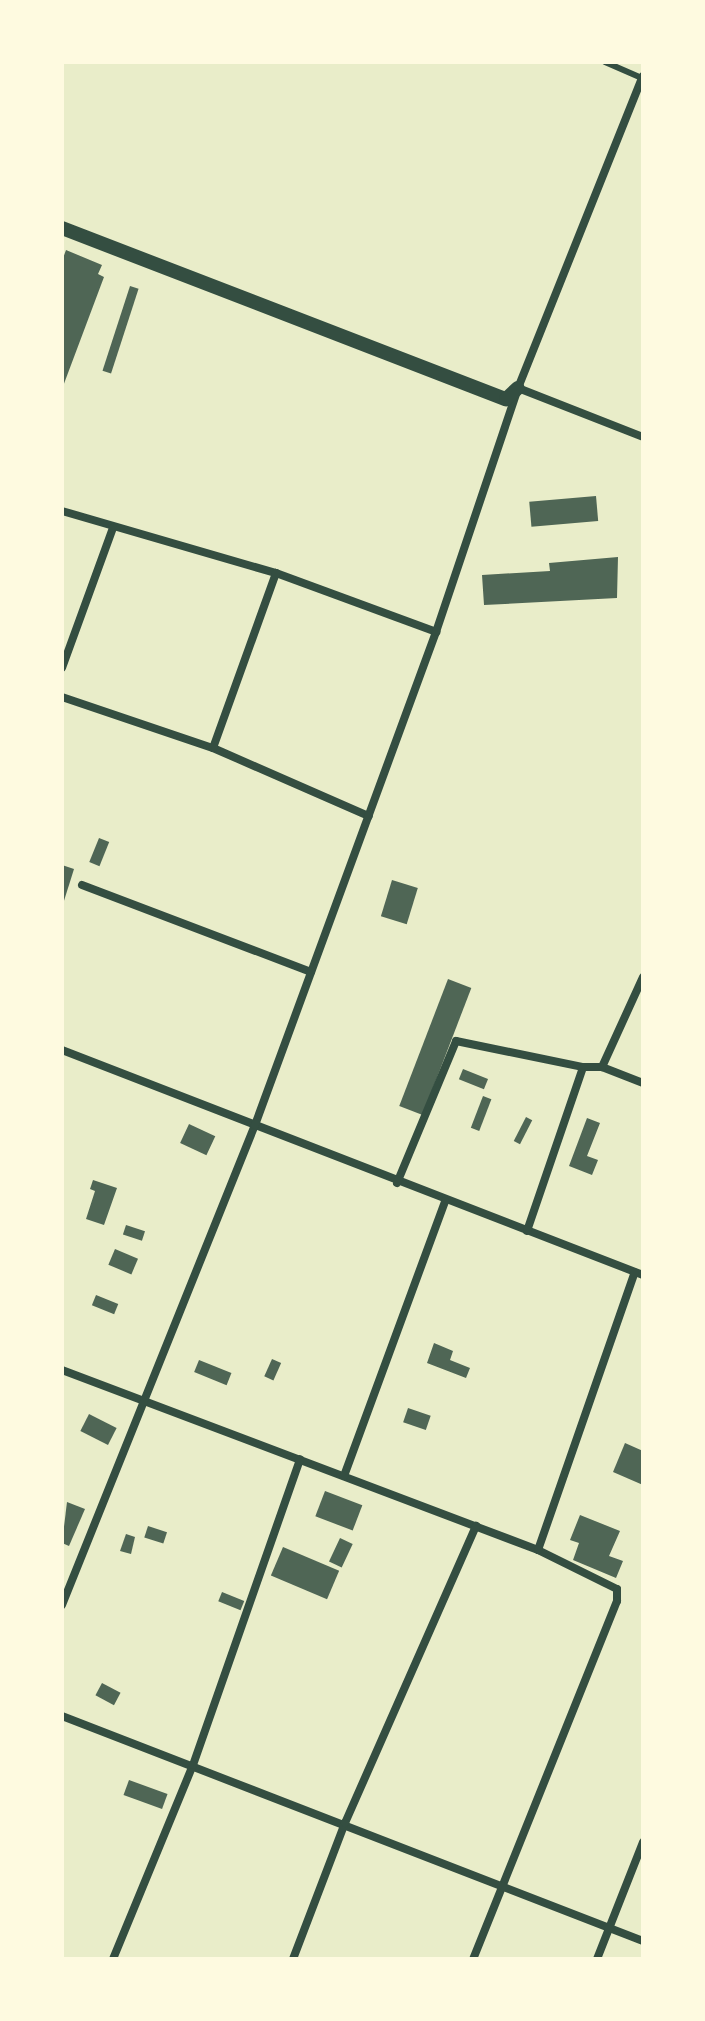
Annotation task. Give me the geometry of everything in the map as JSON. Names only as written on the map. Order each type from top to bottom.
[{"type":"street","points":[[62,1605],[255,1125],[436,632],[518,388],[643,77]]},
{"type":"street","points":[[62,228],[506,399],[518,388]]},
{"type":"street","points":[[518,388],[643,437]]},
{"type":"street","points":[[62,511],[276,573],[436,632]]},
{"type":"street","points":[[62,668],[113,528]]},
{"type":"street","points":[[213,748],[276,573]]},
{"type":"street","points":[[62,697],[213,748],[369,816]]},
{"type":"street","points":[[82,885],[311,972]]},
{"type":"street","points":[[602,1067],[643,977]]},
{"type":"street","points":[[397,1183],[456,1041],[583,1067],[602,1067],[643,1083]]},
{"type":"street","points":[[62,1050],[397,1183],[639,1273],[538,1550]]},
{"type":"street","points":[[527,1231],[583,1067]]},
{"type":"street","points":[[344,1476],[445,1201]]},
{"type":"street","points":[[62,1370],[538,1550],[608,1581],[617,1589],[617,1601],[473,1959]]},
{"type":"street","points":[[113,1959],[193,1765],[300,1459]]},
{"type":"street","points":[[293,1959],[345,1823],[476,1526]]},
{"type":"street","points":[[62,1716],[345,1823],[643,1941]]},
{"type":"street","points":[[597,1959],[643,1842]]},
{"type":"lane","points":[[605,62],[643,77]]},
{"type":"building","points":[[66,250],[102,265],[98,274],[104,277],[62,389],[62,261]]},
{"type":"building","points":[[130,286],[139,289],[111,373],[102,371]]},
{"type":"building","points":[[596,496],[598,521],[531,527],[529,502]]},
{"type":"building","points":[[618,557],[617,598],[484,605],[482,575],[550,571],[549,563]]},
{"type":"building","points":[[99,838],[109,842],[99,866],[89,862]]},
{"type":"building","points":[[62,865],[74,869],[63,904],[62,904]]},
{"type":"building","points":[[392,880],[418,888],[407,924],[381,916]]},
{"type":"building","points":[[448,979],[471,988],[423,1115],[399,1106]]},
{"type":"building","points":[[463,1069],[488,1079],[484,1089],[459,1079]]},
{"type":"building","points":[[483,1096],[491,1099],[479,1131],[471,1128]]},
{"type":"building","points":[[526,1117],[532,1120],[520,1144],[514,1141]]},
{"type":"building","points":[[587,1118],[600,1123],[587,1156],[598,1160],[592,1175],[569,1166]]},
{"type":"building","points":[[189,1124],[215,1136],[206,1155],[180,1143]]},
{"type":"building","points":[[93,1180],[117,1188],[104,1225],[86,1219],[95,1191],[90,1189]]},
{"type":"building","points":[[126,1225],[145,1231],[142,1241],[123,1235]]},
{"type":"building","points":[[115,1249],[138,1259],[131,1274],[108,1265]]},
{"type":"building","points":[[96,1295],[118,1304],[114,1314],[92,1305]]},
{"type":"building","points":[[434,1343],[453,1351],[450,1360],[470,1368],[466,1378],[427,1363]]},
{"type":"building","points":[[272,1359],[281,1363],[273,1380],[264,1376]]},
{"type":"building","points":[[199,1360],[231,1373],[227,1385],[194,1372]]},
{"type":"building","points":[[408,1408],[431,1416],[426,1430],[403,1422]]},
{"type":"building","points":[[89,1414],[117,1428],[108,1445],[80,1431]]},
{"type":"building","points":[[625,1443],[643,1451],[643,1485],[613,1472]]},
{"type":"building","points":[[325,1491],[362,1505],[353,1531],[315,1516]]},
{"type":"building","points":[[67,1502],[85,1509],[69,1546],[62,1543]]},
{"type":"building","points":[[580,1515],[620,1531],[609,1556],[623,1561],[616,1578],[573,1560],[579,1543],[570,1540]]},
{"type":"building","points":[[148,1526],[167,1532],[163,1544],[144,1537]]},
{"type":"building","points":[[126,1534],[135,1537],[131,1554],[120,1551]]},
{"type":"building","points":[[340,1538],[353,1544],[342,1567],[329,1562]]},
{"type":"building","points":[[283,1547],[339,1571],[327,1599],[271,1576]]},
{"type":"building","points":[[222,1592],[244,1601],[241,1610],[218,1601]]},
{"type":"building","points":[[102,1683],[121,1693],[114,1705],[95,1695]]},
{"type":"building","points":[[129,1780],[168,1794],[162,1809],[124,1795]]}]
